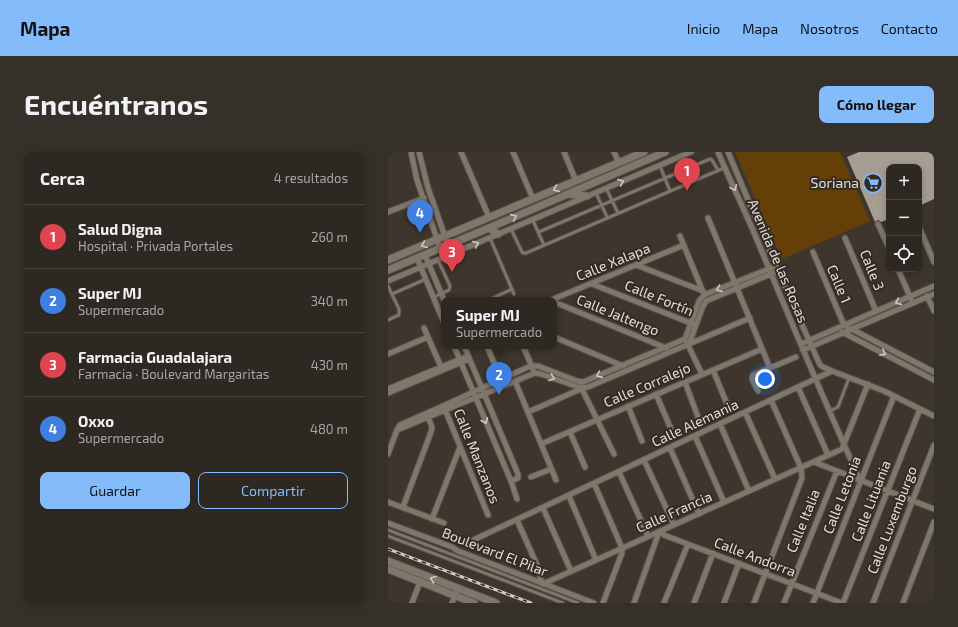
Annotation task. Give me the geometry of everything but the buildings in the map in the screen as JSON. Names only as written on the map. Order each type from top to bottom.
[{"type":"main road","points":[[388,260],[644,152]]},
{"type":"main road","points":[[388,270],[665,152]]},
{"type":"main road","points":[[568,194],[588,196]]},
{"type":"main road","points":[[489,228],[498,234]]},
{"type":"main road","points":[[389,563],[456,592],[474,603]]},
{"type":"main road","points":[[388,569],[420,582],[496,603]]},
{"type":"street","points":[[411,152],[417,180],[440,248]]},
{"type":"street","points":[[419,152],[428,188],[448,245]]},
{"type":"street","points":[[461,152],[489,217]]},
{"type":"street","points":[[513,152],[533,199]]},
{"type":"street","points":[[564,152],[576,181]]},
{"type":"street","points":[[614,152],[619,163]]},
{"type":"street","points":[[388,281],[691,152]]},
{"type":"street","name":"Avenida de las Rosas","points":[[718,152],[860,480]]},
{"type":"street","name":"Avenida de las Rosas","points":[[728,152],[777,269],[820,365],[832,371]]},
{"type":"street","points":[[388,212],[424,198]]},
{"type":"street","points":[[708,218],[770,368]]},
{"type":"street","points":[[878,224],[886,241]]},
{"type":"street","points":[[922,234],[934,262]]},
{"type":"street","points":[[680,236],[706,301]]},
{"type":"street","name":"Calle 3","points":[[846,238],[876,311]]},
{"type":"street","name":"Calle Xalapa","points":[[557,298],[684,245]]},
{"type":"street","name":"Calle 1","points":[[813,252],[844,325]]},
{"type":"street","points":[[425,255],[443,297]]},
{"type":"street","points":[[417,258],[441,316]]},
{"type":"street","points":[[636,266],[703,293],[736,286]]},
{"type":"street","points":[[388,454],[397,430],[474,395],[501,380],[532,366],[543,367],[580,382],[684,340],[706,301],[736,286],[777,269]]},
{"type":"street","points":[[899,272],[912,303]]},
{"type":"street","name":"Calle Fortín","points":[[592,284],[693,324]]},
{"type":"street","points":[[801,344],[934,286]]},
{"type":"street","points":[[688,344],[699,301],[703,293]]},
{"type":"street","points":[[803,350],[934,294]]},
{"type":"street","points":[[928,296],[934,311]]},
{"type":"street","name":"Calle Jaltengo","points":[[557,303],[673,350]]},
{"type":"street","points":[[528,412],[750,318]]},
{"type":"street","points":[[844,325],[934,372]]},
{"type":"street","points":[[424,328],[442,368]]},
{"type":"street","points":[[836,329],[934,380]]},
{"type":"street","points":[[388,354],[428,337]]},
{"type":"street","points":[[557,339],[630,369]]},
{"type":"street","points":[[684,340],[688,344],[702,374]]},
{"type":"street","points":[[868,346],[872,340]]},
{"type":"street","points":[[455,349],[511,481],[517,499]]},
{"type":"street","points":[[465,349],[518,474],[518,478],[511,481]]},
{"type":"street","points":[[488,349],[503,386]]},
{"type":"street","points":[[524,349],[535,373]]},
{"type":"street","name":"Calle Corralejo","points":[[541,444],[762,349]]},
{"type":"street","points":[[388,389],[468,357]]},
{"type":"street","points":[[758,391],[752,379],[753,375],[796,358]]},
{"type":"street","points":[[388,393],[442,368]]},
{"type":"street","points":[[712,370],[727,404]]},
{"type":"street","points":[[832,371],[868,384],[934,416]]},
{"type":"street","name":"Calle Alemania","points":[[467,543],[832,371]]},
{"type":"street","points":[[482,391],[503,386],[535,373],[581,389]]},
{"type":"street","points":[[515,381],[556,480]]},
{"type":"street","points":[[580,382],[581,389],[614,454]]},
{"type":"street","points":[[685,382],[698,417]]},
{"type":"street","points":[[844,445],[868,384]]},
{"type":"street","points":[[798,387],[828,456]]},
{"type":"street","points":[[656,394],[671,429]]},
{"type":"street","name":"Calle Letonia","points":[[813,603],[894,396]]},
{"type":"street","points":[[754,603],[802,478],[801,468],[771,400]]},
{"type":"street","points":[[628,406],[642,442]]},
{"type":"street","name":"Calle Manzanos","points":[[444,408],[488,515]]},
{"type":"street","name":"Calle Lituania","points":[[843,603],[920,408]]},
{"type":"street","points":[[745,412],[775,479]]},
{"type":"street","points":[[403,508],[432,432],[428,415]]},
{"type":"street","points":[[720,424],[749,491]]},
{"type":"street","points":[[570,432],[585,467]]},
{"type":"street","points":[[695,436],[724,502]]},
{"type":"street","name":"Calle Francia","points":[[543,583],[828,456],[842,449],[844,445]]},
{"type":"street","name":"Calle Luxemburgo","points":[[873,603],[934,445]]},
{"type":"street","points":[[432,519],[460,447]]},
{"type":"street","points":[[670,448],[699,514]]},
{"type":"street","points":[[644,460],[674,525]]},
{"type":"street","points":[[814,462],[934,509]]},
{"type":"street","points":[[531,477],[551,469]]},
{"type":"street","name":"Calle Italia","points":[[784,603],[837,471]]},
{"type":"street","points":[[618,472],[648,536]]},
{"type":"street","points":[[594,483],[622,548],[622,553],[603,603]]},
{"type":"street","points":[[569,496],[596,560]]},
{"type":"street","points":[[388,502],[444,523]]},
{"type":"street","points":[[543,508],[571,571]]},
{"type":"street","points":[[517,520],[537,565],[543,583]]},
{"type":"street","points":[[903,603],[934,522]]},
{"type":"street","name":"Boulevard El Pilar","points":[[388,524],[452,547],[458,551],[594,603]]},
{"type":"street","points":[[634,603],[660,531]]},
{"type":"street","name":"Calle Andorra","points":[[660,531],[664,535],[843,603]]},
{"type":"street","points":[[664,603],[688,544]]},
{"type":"street","points":[[694,603],[713,553]]},
{"type":"street","points":[[724,603],[739,563]]},
{"type":"street","points":[[412,603],[420,582]]},
{"type":"street","points":[[452,603],[456,592]]},
{"type":"lane","points":[[538,232],[710,159],[718,170]]},
{"type":"lane","points":[[659,166],[670,191]]},
{"type":"lane","points":[[511,229],[522,252],[526,253],[725,167]]},
{"type":"lane","points":[[606,188],[618,213]]},
{"type":"lane","points":[[596,193],[607,217]]},
{"type":"lane","points":[[533,220],[544,245]]},
{"type":"lane","points":[[490,238],[514,294]]},
{"type":"lane","points":[[433,297],[449,290],[450,286],[438,260]]},
{"type":"lane","points":[[392,294],[426,279]]},
{"type":"lane","points":[[388,288],[400,313],[399,315],[388,320]]},
{"type":"lane","points":[[495,297],[512,289]]},
{"type":"lane","points":[[830,412],[838,407],[849,378]]},
{"type":"lane","points":[[388,530],[578,603]]},
{"type":"lane","points":[[388,536],[564,603]]},
{"type":"shaded area","points":[[735,152],[840,152],[870,221],[782,259]]},
{"type":"railway","points":[[388,549],[531,603]]},
{"type":"place","name":"Soriana","points":[[873,183]]},
{"type":"place","name":"Salud Digna","points":[[687,191]]},
{"type":"place","name":"Oxxo","points":[[420,233]]},
{"type":"place","name":"Farmacia Guadalajara","points":[[452,272]]},
{"type":"place","name":"Super MJ","points":[[499,395]]}]
